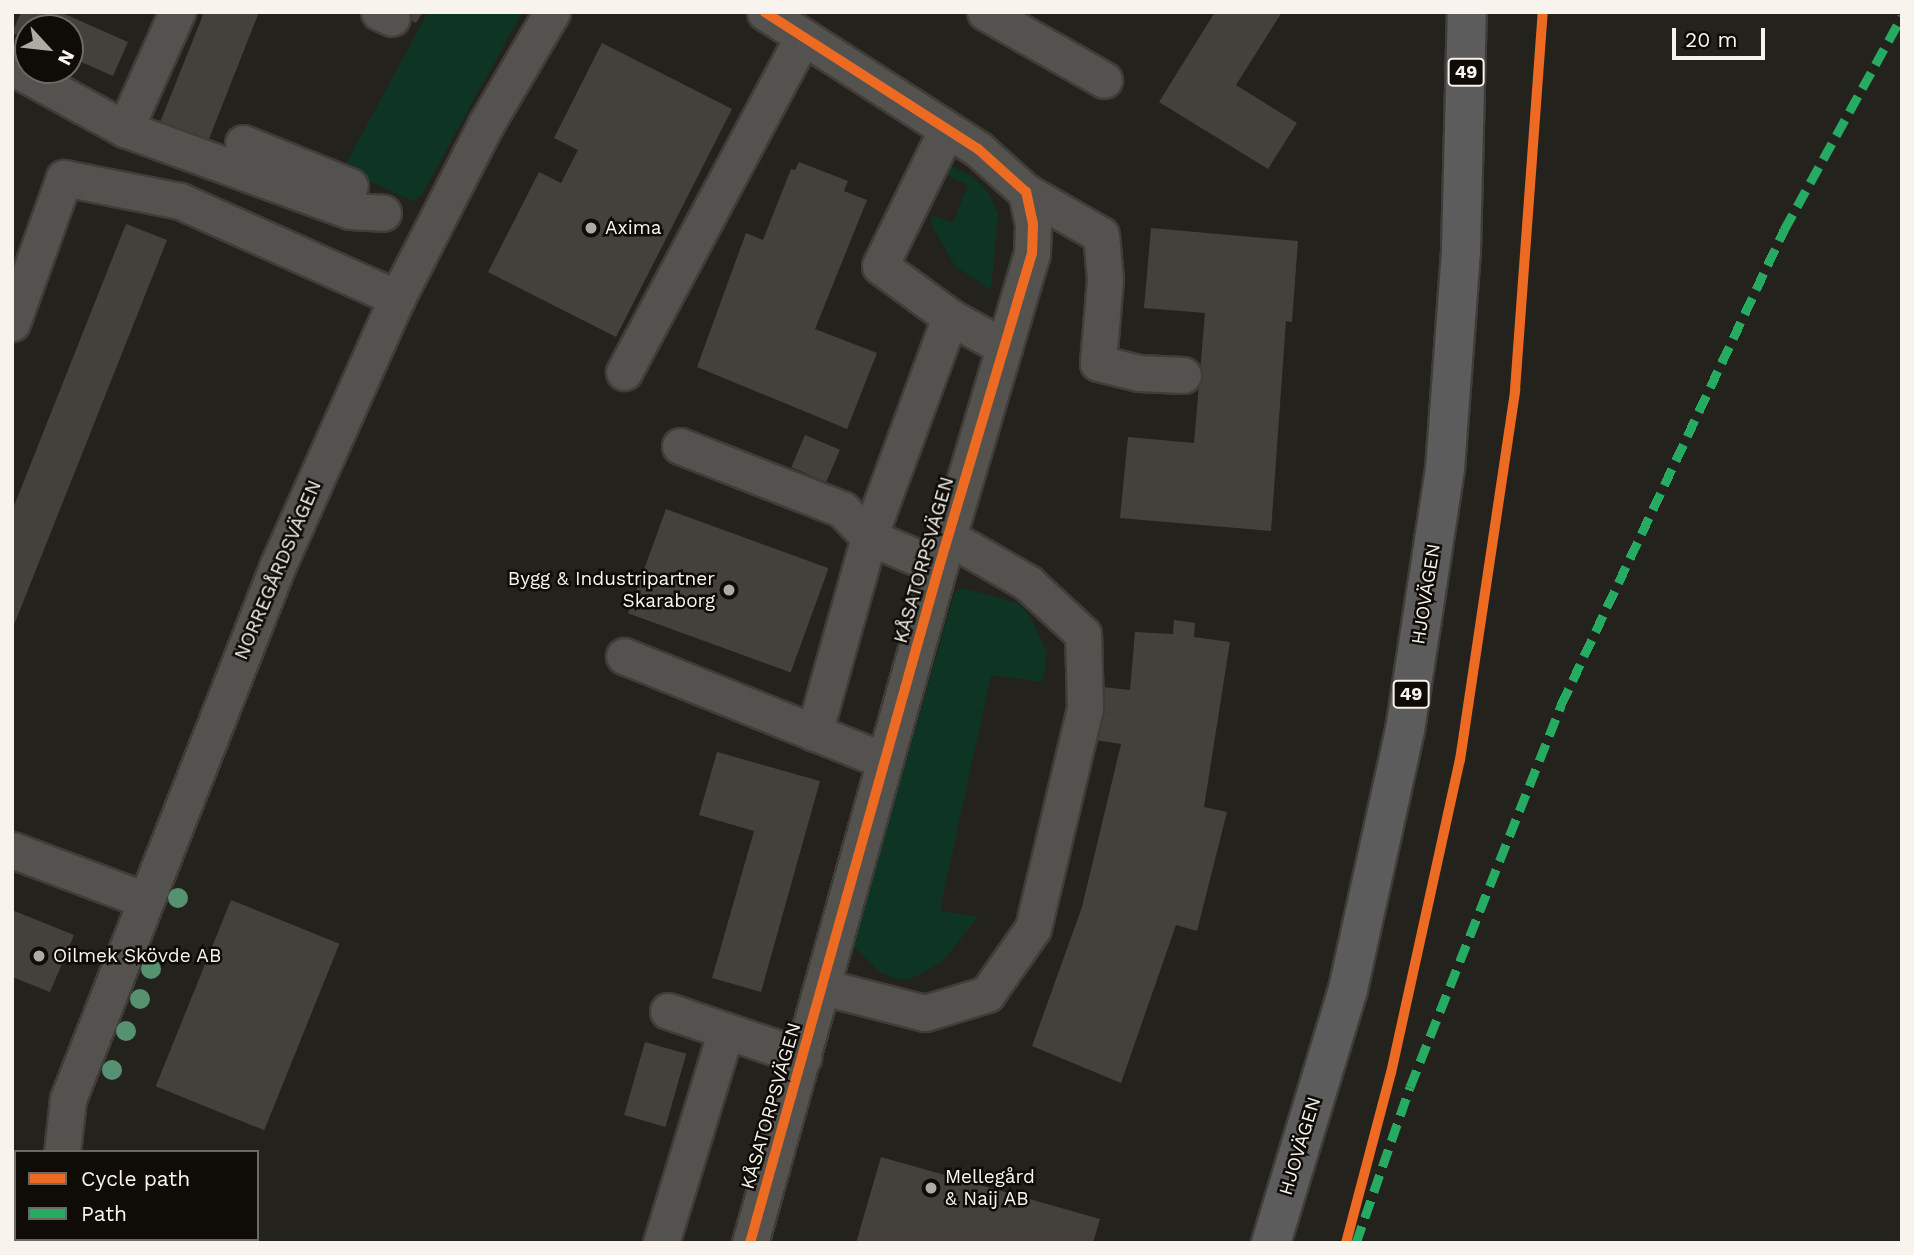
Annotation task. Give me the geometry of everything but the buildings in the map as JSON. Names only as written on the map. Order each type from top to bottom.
[{"type":"main road","name":"HJOVÄGEN","points":[[1271,1243],[1348,989],[1405,730],[1445,469],[1461,251],[1467,12]]},
{"type":"street","points":[[125,129],[177,12]]},
{"type":"street","name":"NORREGÅRDSVÄGEN","points":[[62,1150],[68,1098],[278,565],[397,298],[486,124],[552,12]]},
{"type":"street","points":[[765,12],[946,131],[978,149],[1026,192],[1101,235],[1105,279],[1098,363],[1139,373],[1183,375]]},
{"type":"street","points":[[985,12],[1104,80]]},
{"type":"street","points":[[624,372],[803,37]]},
{"type":"street","points":[[12,67],[125,129],[350,211],[383,213],[431,230]]},
{"type":"street","points":[[946,131],[880,266],[950,317],[1004,347]]},
{"type":"street","points":[[243,144],[358,190],[383,213]]},
{"type":"street","points":[[12,323],[64,178],[180,201],[397,298]]},
{"type":"street","name":"KÅSATORPSVÄGEN","points":[[750,1243],[944,552],[1032,253],[1033,224],[1026,192]]},
{"type":"street","points":[[814,733],[869,537],[950,317]]},
{"type":"street","points":[[680,446],[842,509],[869,537],[944,552],[1028,583],[1083,634],[1085,708],[1033,928],[987,994],[925,1013],[823,986]]},
{"type":"street","points":[[624,656],[885,761]]},
{"type":"street","points":[[12,850],[145,900]]},
{"type":"street","points":[[668,1012],[803,1057]]},
{"type":"street","points":[[662,1243],[726,1031]]},
{"type":"green space","points":[[428,12],[521,14],[422,194],[413,201],[343,169]]},
{"type":"green space","points":[[949,165],[973,177],[989,193],[998,215],[991,290],[955,266],[931,224],[932,215],[953,223],[968,185],[944,174]]},
{"type":"green space","points":[[963,588],[1017,603],[1028,613],[1047,652],[1043,682],[991,675],[940,910],[978,917],[941,963],[910,979],[896,979],[881,973],[853,946],[955,591]]},
{"type":"marked path","points":[[1356,1243],[1410,1087],[1561,705],[1784,230],[1902,16]]},
{"type":"cycle path","points":[[750,1243],[939,567],[1032,253],[1033,224],[1026,192],[978,149],[765,12]]},
{"type":"cycle path","points":[[1346,1243],[1391,1073],[1460,760],[1515,390],[1543,12]]},
{"type":"place","name":"Axima","points":[[591,228]]},
{"type":"place","name":"Bygg & Industripartner Skaraborg","points":[[729,590]]},
{"type":"place","name":"Oilmek Skövde AB","points":[[39,956]]},
{"type":"place","name":"Mellegård & Naij AB","points":[[931,1188]]}]
